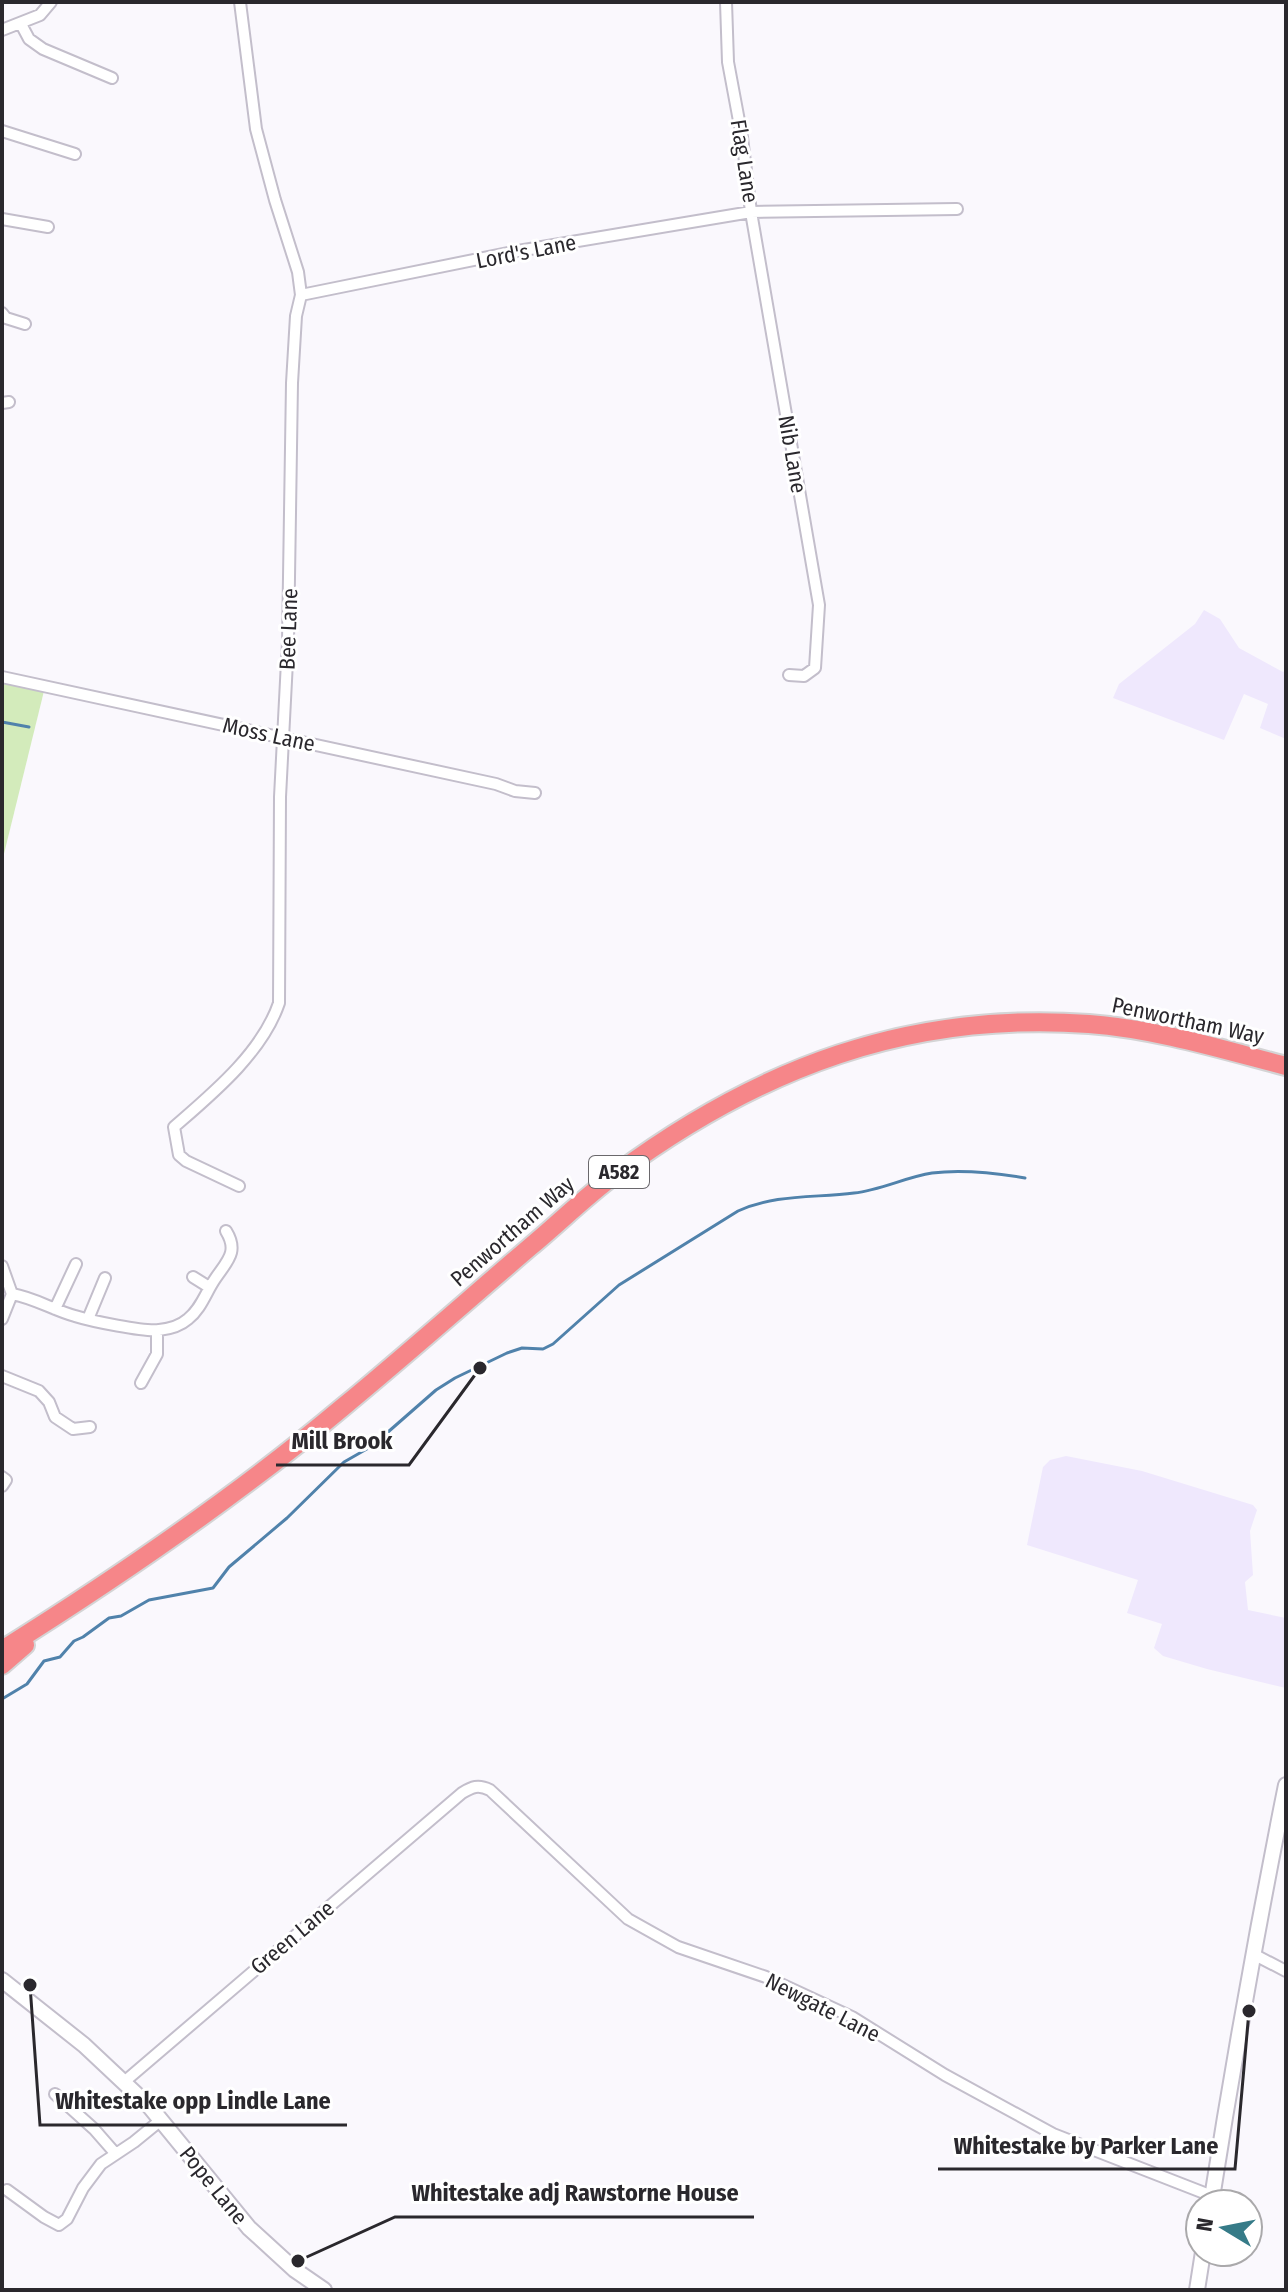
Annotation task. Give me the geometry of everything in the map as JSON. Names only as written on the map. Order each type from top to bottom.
[{"type":"highway","name":"Penwortham Way","points":[[2,1650],[66,1610],[245,1485],[341,1410],[614,1175],[737,1096],[823,1058],[879,1040],[933,1029],[1010,1022],[1092,1024],[1151,1033],[1286,1066]]},
{"type":"highway","name":"Penwortham Way","points":[[2,1665],[66,1610]]},
{"type":"street","points":[[2,30],[40,15],[51,2]]},
{"type":"street","name":"Bee Lane","points":[[239,1186],[179,1155],[174,1127],[248,1055],[274,1017],[279,1003],[282,737],[288,642],[292,383],[296,316],[301,295],[298,272],[256,129],[240,2]]},
{"type":"street","name":"Flag Lane","points":[[726,2],[728,62],[742,137],[751,212],[957,209]]},
{"type":"street","points":[[21,24],[29,39],[43,49],[112,78]]},
{"type":"street","points":[[2,131],[75,154]]},
{"type":"street","name":"Lord's Lane","points":[[301,295],[518,251],[751,212]]},
{"type":"street","name":"Nib Lane","points":[[751,212],[819,605],[815,668],[804,676],[789,675]]},
{"type":"street","points":[[2,219],[48,227]]},
{"type":"street","points":[[2,313],[6,318],[25,324]]},
{"type":"street","name":"Moss Lane","points":[[2,677],[535,793]]},
{"type":"street","points":[[12,1294],[32,1297],[55,1309],[88,1319],[157,1331],[178,1326],[190,1318],[232,1252],[233,1242],[226,1231]]},
{"type":"street","points":[[55,1309],[76,1264]]},
{"type":"street","points":[[2,1266],[12,1294],[2,1319]]},
{"type":"street","points":[[193,1277],[209,1287]]},
{"type":"street","points":[[88,1319],[105,1278]]},
{"type":"street","points":[[141,1383],[157,1354],[157,1331]]},
{"type":"street","points":[[2,1376],[39,1391],[49,1402],[55,1417],[73,1429],[90,1427]]},
{"type":"street","points":[[2,1477],[6,1480],[2,1486]]},
{"type":"street","points":[[1213,2188],[1241,2017],[1286,1785]]},
{"type":"street","name":"Newgate Lane","points":[[462,1793],[472,1787],[490,1790],[628,1919],[678,1947],[766,1977],[852,2017],[945,2075],[1053,2134],[1184,2189]]},
{"type":"street","name":"Green Lane","points":[[124,2082],[462,1793]]},
{"type":"street","points":[[1255,1955],[1286,1971]]},
{"type":"street","name":"Pope Lane","points":[[2,1980],[84,2045],[124,2082],[161,2120],[249,2228],[295,2270],[324,2290]]},
{"type":"street","points":[[55,2094],[115,2153]]},
{"type":"street","points":[[7,2190],[59,2225],[67,2219],[83,2188],[101,2164],[161,2120]]},
{"type":"street","points":[[1197,2290],[1200,2268]]},
{"type":"shaded area","points":[[1204,610],[1220,619],[1239,648],[1283,672],[1286,669],[1286,739],[1260,728],[1268,704],[1244,694],[1224,740],[1113,698],[1119,684],[1195,624]]},
{"type":"shaded area","points":[[1066,1456],[1142,1471],[1253,1505],[1257,1510],[1250,1531],[1253,1575],[1245,1582],[1248,1610],[1286,1618],[1286,1688],[1163,1656],[1154,1648],[1162,1624],[1127,1613],[1138,1580],[1027,1545],[1043,1467],[1050,1460]]},
{"type":"green space","points":[[2,682],[44,691],[2,862]]},
{"type":"waterway","points":[[2,722],[29,727]]},
{"type":"waterway","points":[[2,1699],[27,1684],[44,1661],[60,1657],[74,1641],[109,1618],[121,1616],[149,1600],[213,1588],[229,1567],[287,1518],[344,1462],[372,1446],[436,1390],[507,1353],[522,1348],[543,1349],[553,1344],[619,1285],[738,1211],[781,1199],[864,1191],[932,1173],[979,1172],[1025,1178]]},
{"type":"place","name":"Mill Brook","points":[[480,1368]]},
{"type":"place","name":"Whitestake opp Lindle Lane","points":[[30,1985]]},
{"type":"place","name":"Whitestake by Parker Lane","points":[[1249,2011]]},
{"type":"place","name":"Whitestake adj Rawstorne House","points":[[298,2261]]}]
